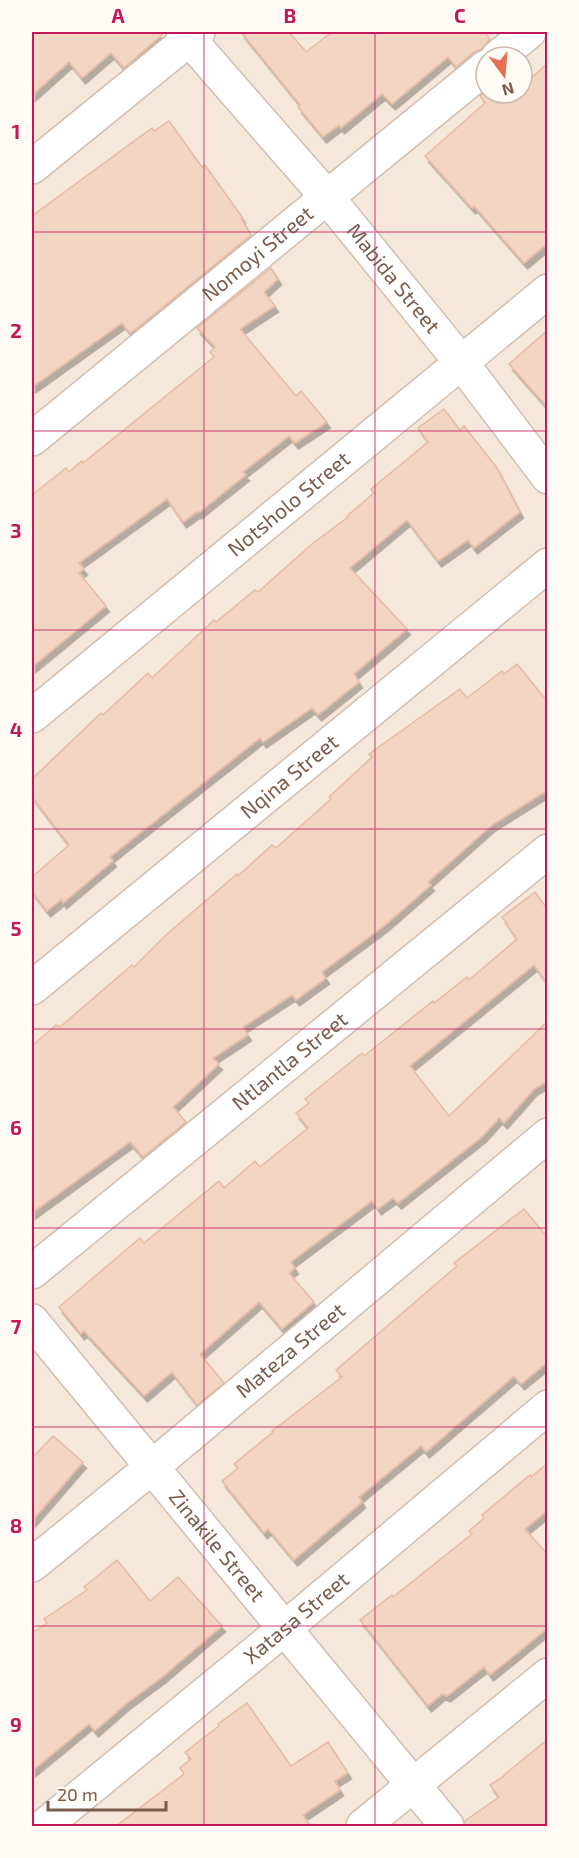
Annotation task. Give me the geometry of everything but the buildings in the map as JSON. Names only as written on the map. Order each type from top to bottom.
[{"type":"street","points":[[513,45],[530,32]]},
{"type":"street","points":[[32,167],[190,34]]},
{"type":"street","name":"Mabida Street","points":[[190,34],[461,362],[548,477]]},
{"type":"street","name":"Nomoyi Street","points":[[32,439],[474,77]]},
{"type":"street","name":"Notsholo Street","points":[[32,716],[548,291]]},
{"type":"street","name":"Nqina Street","points":[[32,988],[548,565]]},
{"type":"street","name":"Ntlantla Street","points":[[32,1272],[548,850]]},
{"type":"street","name":"Mateza Street","points":[[32,1565],[548,1135]]},
{"type":"street","name":"Zinakile Street","points":[[32,1321],[447,1827]]},
{"type":"street","name":"Xatasa Street","points":[[44,1827],[548,1407]]},
{"type":"street","points":[[363,1827],[548,1675]]},
{"type":"shaded area","points":[[32,32],[547,32],[547,1826],[32,1826]]}]
